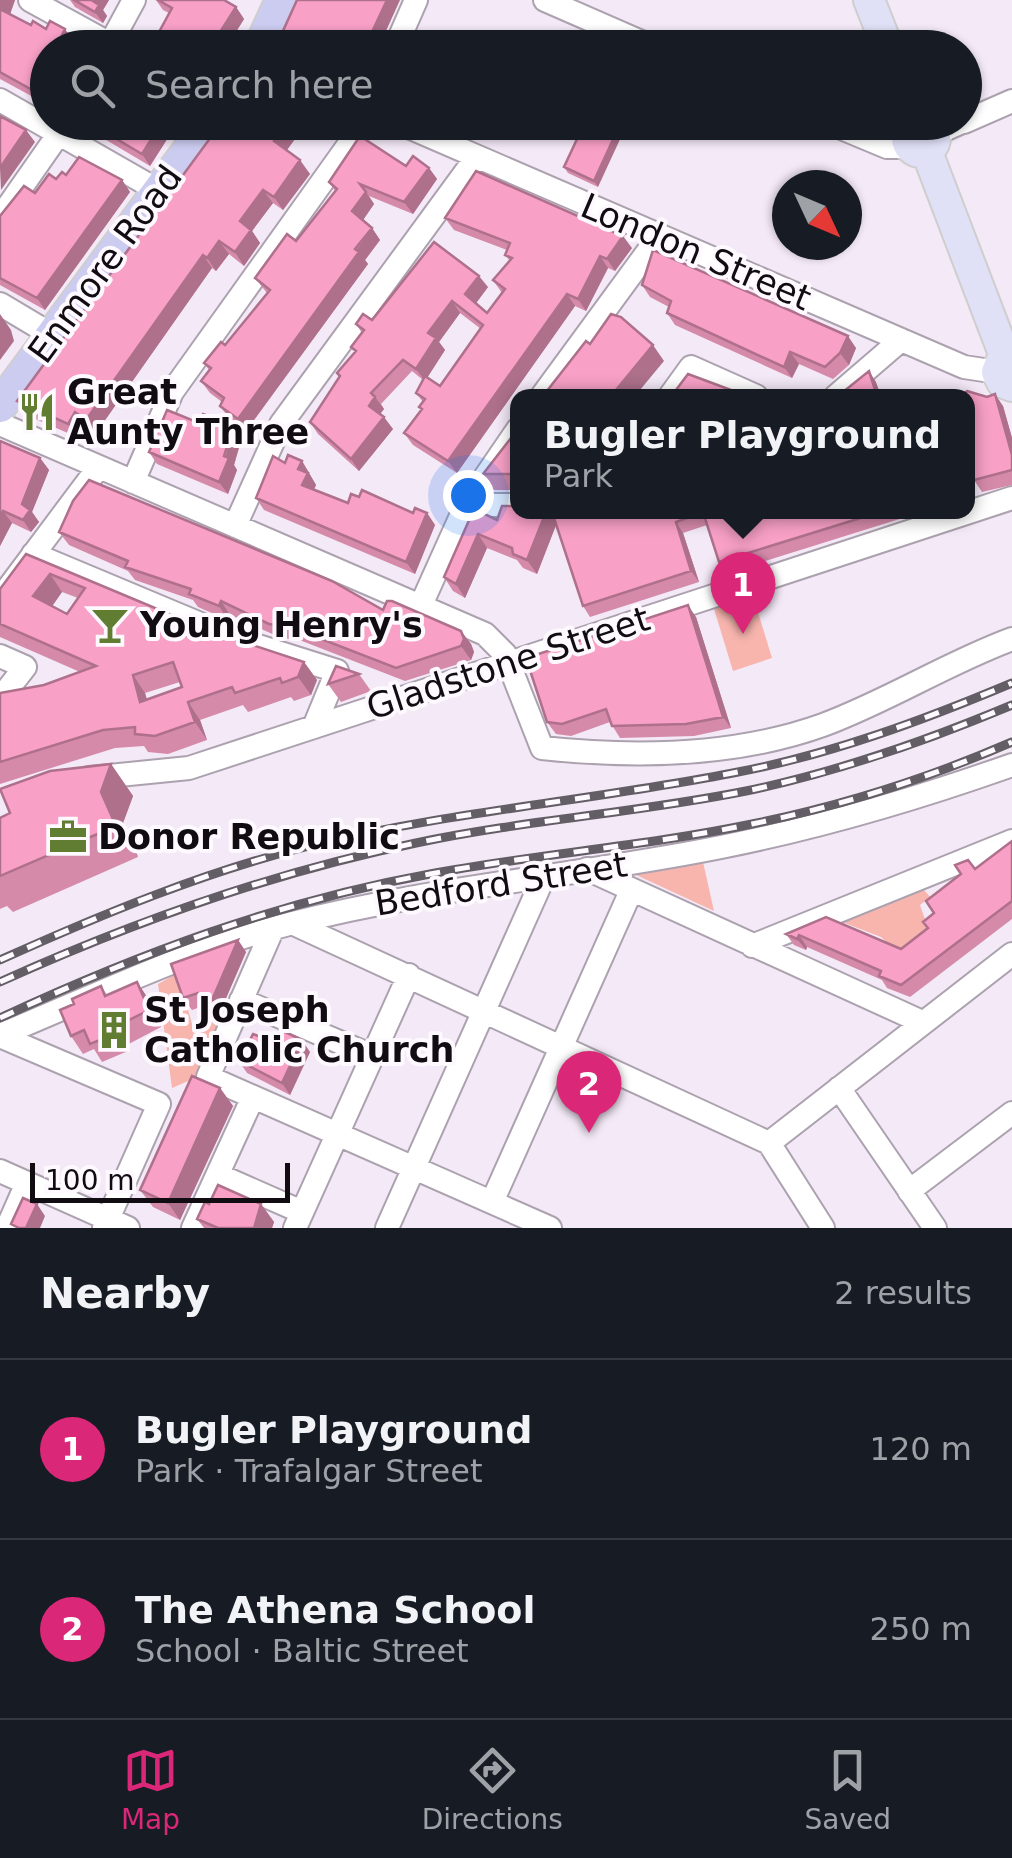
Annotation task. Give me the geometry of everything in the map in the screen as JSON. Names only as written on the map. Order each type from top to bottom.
[{"type":"highway","points":[[268,30],[282,0]]},
{"type":"highway","name":"Enmore Road","points":[[0,406],[196,140]]},
{"type":"main road","points":[[869,0],[881,30]]},
{"type":"main road","points":[[935,140],[1007,369]]},
{"type":"street","points":[[30,0],[82,30]]},
{"type":"street","points":[[118,30],[134,0]]},
{"type":"street","points":[[403,30],[416,0]]},
{"type":"street","points":[[545,0],[613,30]]},
{"type":"street","points":[[0,100],[30,113]]},
{"type":"street","points":[[982,113],[1012,101]]},
{"type":"street","points":[[0,218],[55,140]]},
{"type":"street","points":[[82,140],[158,191]]},
{"type":"street","points":[[134,482],[172,392],[352,140]]},
{"type":"street","name":"London Street","points":[[436,140],[964,367],[1007,369]]},
{"type":"street","points":[[870,140],[886,147],[908,140]]},
{"type":"street","points":[[235,526],[280,424],[476,158]]},
{"type":"street","points":[[547,389],[660,235]]},
{"type":"street","points":[[0,304],[52,335]]},
{"type":"street","points":[[844,389],[901,340]]},
{"type":"street","points":[[675,389],[691,367],[740,389]]},
{"type":"street","points":[[0,424],[485,634],[508,661],[542,748],[625,757],[720,748],[823,725],[1012,638]]},
{"type":"street","points":[[422,605],[466,505],[510,442]]},
{"type":"street","points":[[0,599],[98,468]]},
{"type":"street","name":"Gladstone Street","points":[[975,510],[1012,498]]},
{"type":"street","points":[[466,505],[510,505]]},
{"type":"street","name":"Gladstone Street","points":[[66,780],[189,768],[947,519]]},
{"type":"street","points":[[33,554],[236,639],[337,672],[314,728]]},
{"type":"street","points":[[0,656],[25,667],[2,697]]},
{"type":"street","points":[[2,697],[38,690]]},
{"type":"street","name":"Bedford Street","points":[[0,1035],[282,925],[412,895],[721,847],[852,818],[1012,765]]},
{"type":"street","points":[[752,946],[1012,840]]},
{"type":"street","points":[[586,869],[922,1022]]},
{"type":"street","points":[[387,1228],[546,874]]},
{"type":"street","points":[[492,1202],[631,891]]},
{"type":"street","points":[[550,1228],[208,1077],[241,1000],[282,925],[409,975],[769,1142],[823,1228]]},
{"type":"street","points":[[769,1142],[1012,954]]},
{"type":"street","points":[[218,1174],[298,1220],[409,975]]},
{"type":"street","points":[[241,1000],[372,1056]]},
{"type":"street","points":[[0,1035],[159,1104],[113,1225],[0,1171]]},
{"type":"street","points":[[839,1088],[934,1228]]},
{"type":"street","points":[[194,1228],[253,1096]]},
{"type":"street","points":[[909,1191],[1012,1113]]},
{"type":"street","points":[[7,1228],[27,1183]]},
{"type":"shaded area","points":[[753,596],[772,658],[733,671],[714,609]]},
{"type":"shaded area","points":[[703,862],[714,911],[634,874]]},
{"type":"shaded area","points":[[919,884],[930,897],[920,905],[928,928],[898,953],[881,937],[842,922]]},
{"type":"shaded area","points":[[178,973],[192,1024],[231,1012],[202,1075],[172,1088],[158,984]]},
{"type":"building","points":[[74,0],[94,0],[99,5],[95,12]]},
{"type":"building","points":[[158,0],[224,0],[236,7],[221,30],[160,30],[172,8]]},
{"type":"building","points":[[297,0],[387,0],[373,30],[283,30]]},
{"type":"building","points":[[0,9],[31,25],[33,21],[46,29],[50,21],[65,29],[30,30],[30,89],[0,72]]},
{"type":"building","points":[[0,116],[26,130],[0,168]]},
{"type":"building","points":[[118,140],[151,140],[142,154]]},
{"type":"building","points":[[209,140],[275,140],[300,160],[274,197],[263,190],[240,221],[251,230],[235,252],[219,241],[207,258],[203,255],[86,420],[75,412],[68,424],[17,401]]},
{"type":"building","points":[[357,140],[366,140],[406,166],[413,156],[429,168],[404,202],[360,184],[366,192],[352,211],[372,228],[355,249],[359,252],[238,419],[220,406],[224,398],[201,381],[211,368],[204,363],[221,342],[225,345],[270,290],[255,278],[287,234],[296,241],[337,189],[329,182]]},
{"type":"building","points":[[577,140],[613,140],[594,181],[564,167]]},
{"type":"building","points":[[79,157],[122,180],[37,298],[0,278],[0,216],[24,186],[35,193],[49,174],[56,179],[62,172],[66,175]]},
{"type":"building","points":[[476,171],[623,236],[607,259],[600,256],[578,299],[567,294],[448,461],[404,433],[422,409],[419,407],[425,399],[416,393],[425,376],[440,386],[483,325],[452,301],[428,333],[436,338],[416,369],[403,360],[371,393],[375,397],[369,406],[384,417],[351,459],[310,422],[340,376],[337,373],[356,351],[351,347],[364,330],[356,324],[363,314],[372,320],[434,242],[479,276],[465,294],[487,313],[505,289],[493,280],[512,258],[505,255],[510,243],[445,218]]},
{"type":"building","points":[[653,250],[848,336],[840,353],[825,367],[790,352],[784,367],[667,313],[671,301],[642,285]]},
{"type":"building","points":[[611,314],[621,317],[653,345],[617,389],[548,389],[586,341],[590,344]]},
{"type":"building","points":[[869,371],[875,389],[847,389]]},
{"type":"building","points":[[688,374],[728,389],[677,389]]},
{"type":"building","points":[[975,393],[987,397],[995,394],[1012,455],[1012,470],[975,480]]},
{"type":"building","points":[[167,410],[199,423],[203,414],[234,425],[224,456],[229,458],[219,482],[149,452]]},
{"type":"building","points":[[510,439],[510,474],[483,474]]},
{"type":"building","points":[[0,441],[40,458],[22,504],[30,510],[23,520],[3,511],[0,517]]},
{"type":"building","points":[[288,455],[302,461],[298,469],[308,473],[302,485],[348,503],[351,494],[359,497],[362,490],[413,513],[415,508],[427,513],[406,562],[256,498],[273,456],[285,463]]},
{"type":"building","points":[[89,480],[332,581],[383,610],[387,601],[392,601],[461,631],[461,646],[396,668],[293,628],[269,624],[221,601],[219,606],[189,594],[191,589],[125,567],[128,561],[59,532],[73,501]]},
{"type":"building","points":[[502,506],[510,506],[510,519],[543,519],[527,560],[513,554],[512,548],[478,534],[456,584],[444,577],[474,509],[497,520]]},
{"type":"building","points":[[554,519],[684,519],[676,522],[691,571],[583,606]]},
{"type":"building","points":[[705,519],[857,519],[719,562]]},
{"type":"building","points":[[26,554],[179,618],[174,640],[204,629],[304,662],[298,677],[282,683],[280,678],[235,693],[232,687],[188,702],[195,722],[155,736],[135,734],[135,727],[103,730],[0,762],[0,693],[44,685],[96,666],[0,624],[0,589]],"holes":[[[50,574],[85,588],[67,614],[33,596]],[[173,662],[182,687],[140,702],[133,675]]]},
{"type":"building","points":[[688,605],[723,717],[686,724],[612,726],[606,709],[562,724],[547,722],[526,658]]},
{"type":"building","points":[[336,666],[359,674],[328,684]]},
{"type":"building","points":[[111,764],[101,792],[116,826],[0,876],[0,818],[10,813],[0,789],[50,771]]},
{"type":"building","points":[[1012,841],[1012,901],[901,985],[879,976],[881,971],[799,935],[797,939],[786,934],[826,917],[901,949],[928,928],[923,922],[934,913],[926,901],[961,874],[955,865],[968,860],[975,869]]},
{"type":"building","points":[[238,940],[212,1000],[201,1003],[198,993],[183,998],[171,964]]},
{"type":"building","points":[[137,982],[149,1010],[113,1028],[115,1034],[90,1044],[84,1030],[71,1036],[60,1010],[74,1004],[72,999],[101,986],[105,996]]},
{"type":"building","points":[[281,1030],[302,1040],[282,1083],[239,1061],[253,1034],[276,1043]]},
{"type":"building","points":[[192,1076],[220,1088],[168,1203],[140,1190]]},
{"type":"building","points":[[218,1185],[261,1204],[254,1228],[218,1228],[197,1219]]},
{"type":"building","points":[[23,1198],[37,1204],[26,1228],[19,1228],[11,1224]]},
{"type":"railway","points":[[0,960],[154,895],[313,845],[419,823],[773,765],[877,735],[1012,683]]},
{"type":"railway","points":[[0,982],[153,919],[309,869],[457,835],[705,799],[780,783],[881,754],[1012,705]]},
{"type":"railway","points":[[0,1018],[157,951],[319,899],[430,874],[712,832],[785,817],[884,790],[1012,742]]},
{"type":"place","name":"Great Aunty Three","points":[[37,412]]},
{"type":"place","name":"Young Henry's","points":[[110,625]]},
{"type":"place","name":"Bugler Playground","points":[[743,634]]},
{"type":"place","name":"Donor Republic","points":[[68,837]]},
{"type":"place","name":"St Joseph Catholic Church","points":[[114,1030]]},
{"type":"place","name":"The Athena School","points":[[589,1133]]}]
